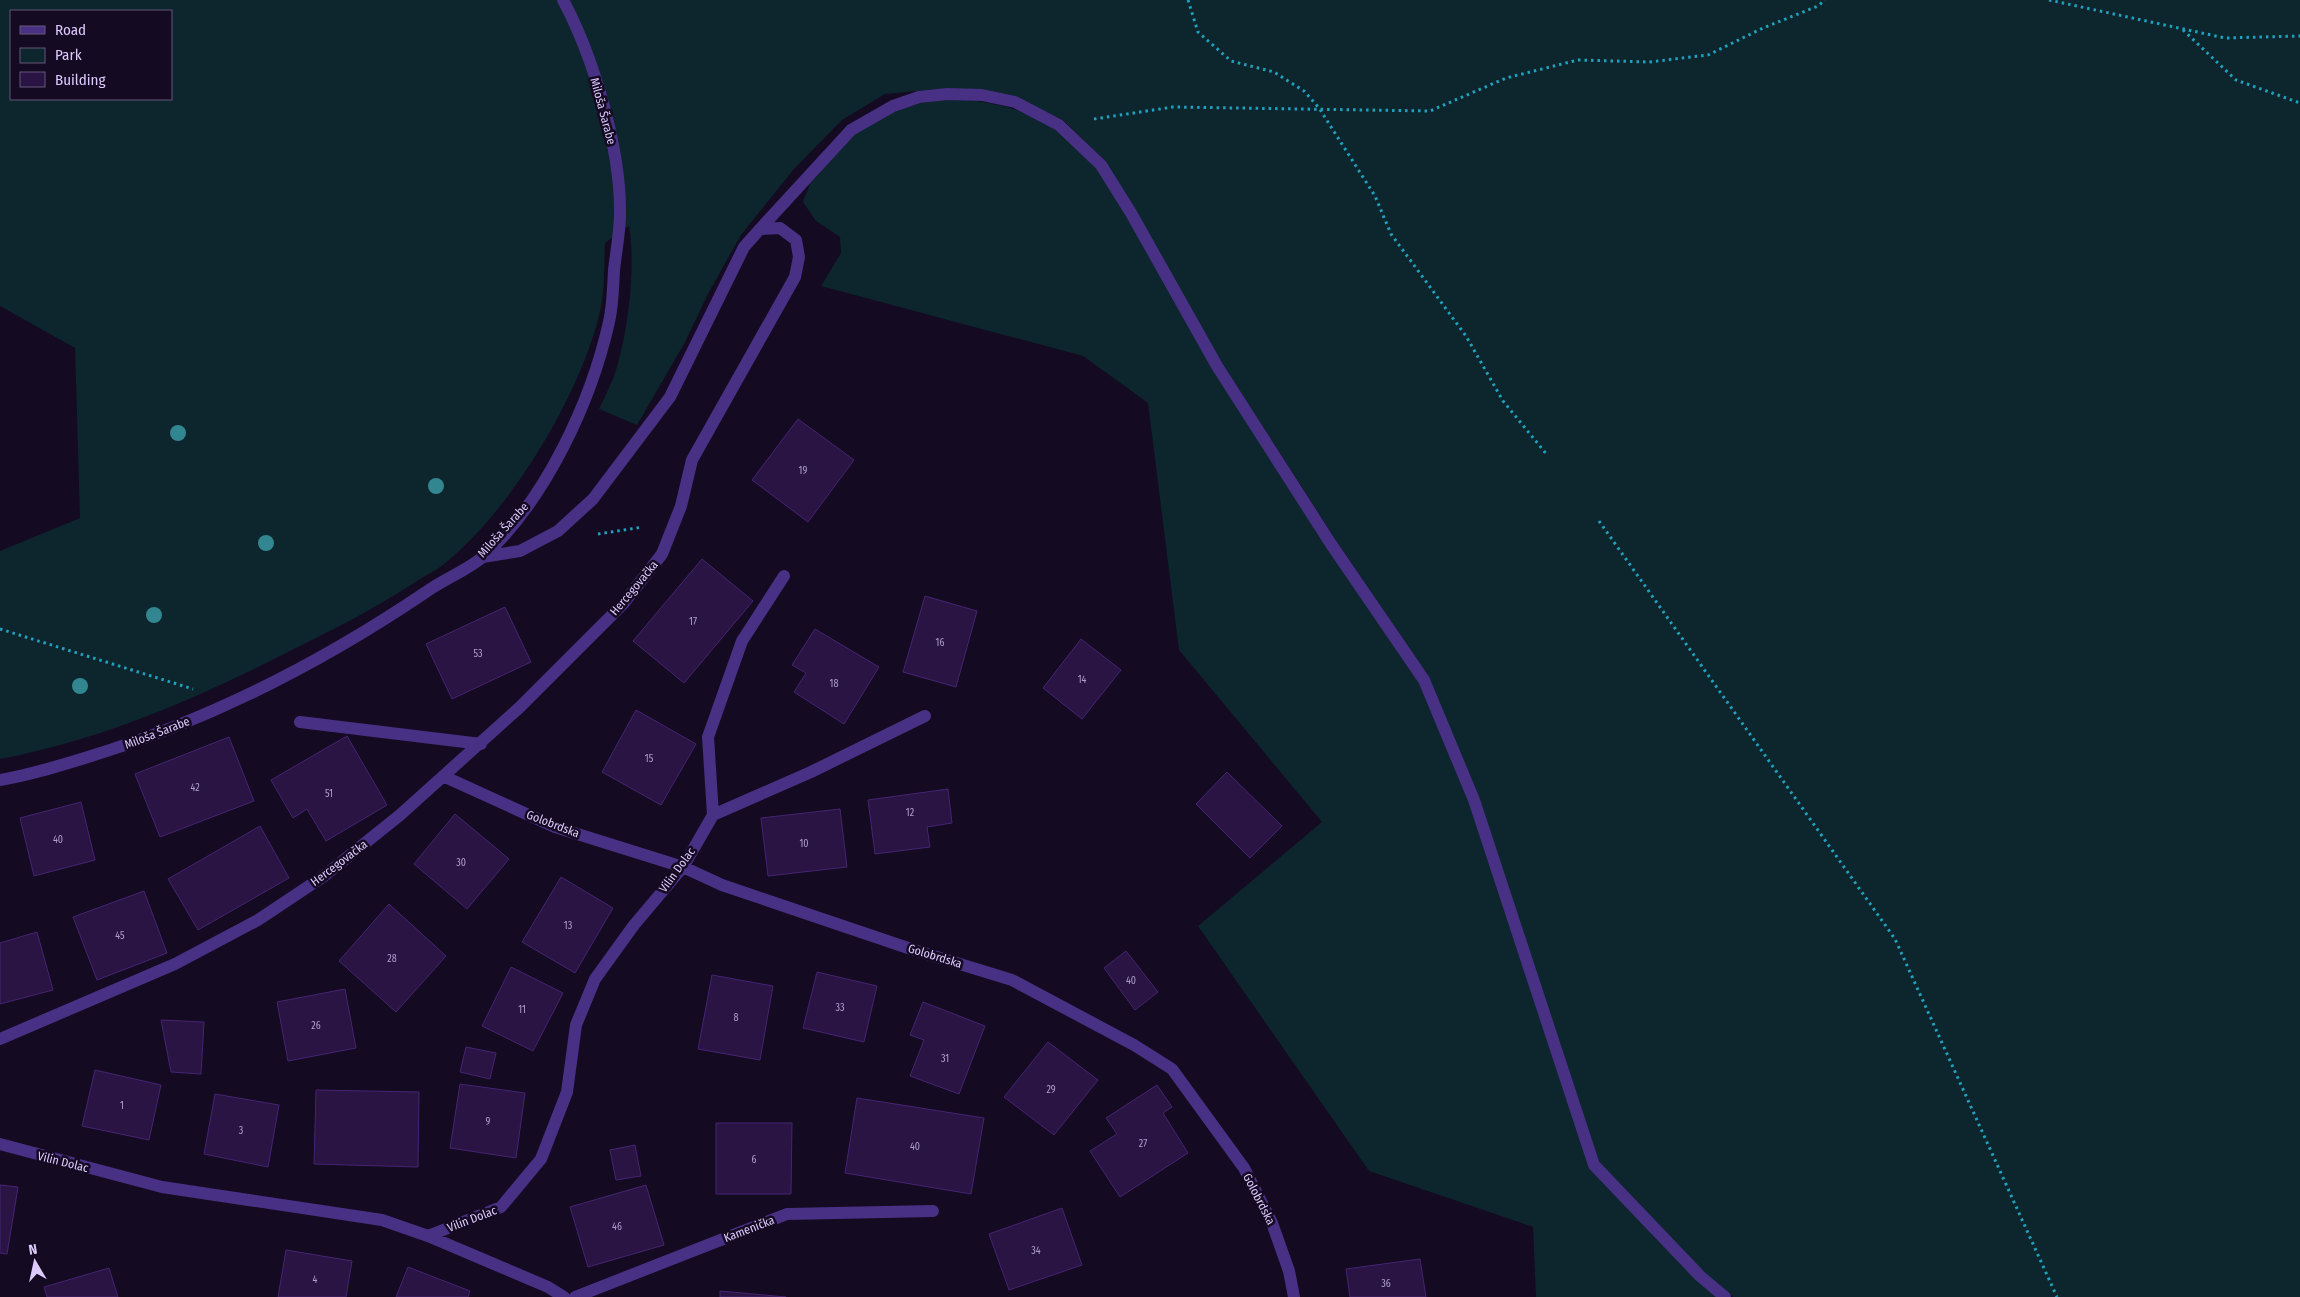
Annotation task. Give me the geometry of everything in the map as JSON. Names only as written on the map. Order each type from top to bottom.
[{"type":"street","name":"Miloša Šarabe","points":[[0,780],[23,776],[146,739],[266,688],[378,624],[435,585],[483,557],[522,511],[553,467],[586,398],[610,320],[620,212],[612,140],[580,32],[562,0]]},
{"type":"street","points":[[483,557],[520,551],[558,531],[594,499],[670,397],[744,247],[851,130],[893,106],[920,97],[947,94],[982,95],[1015,102],[1059,125],[1101,165],[1131,213],[1218,366],[1331,544],[1424,680],[1474,800],[1594,1165],[1700,1276],[1725,1297]]},
{"type":"street","name":"Hercegovačka","points":[[0,1039],[175,964],[258,920],[324,876],[400,816],[480,744],[623,604],[662,554],[681,506],[692,460],[795,277],[799,257],[796,240],[780,228],[760,229]]},
{"type":"street","points":[[784,576],[742,641],[708,737],[713,815],[811,772],[925,716]]},
{"type":"street","points":[[300,722],[480,744]]},
{"type":"street","name":"Golobrdska","points":[[443,776],[555,827],[683,867],[722,885],[911,949],[1012,980],[1134,1045],[1172,1069],[1244,1168],[1272,1223],[1290,1271],[1294,1297]]},
{"type":"street","name":"Vilin Dolac","points":[[0,1144],[162,1187],[382,1220],[428,1236],[501,1207],[541,1158],[567,1092],[576,1025],[595,979],[634,925],[683,867],[713,815]]},
{"type":"street","name":"Kamenička","points":[[575,1297],[788,1214],[933,1211]]},
{"type":"street","points":[[428,1236],[548,1287],[564,1297]]},
{"type":"path","points":[[1188,0],[1198,32],[1231,62],[1274,72],[1304,91],[1319,108],[1375,196],[1391,234],[1466,336],[1503,401],[1548,456]]},
{"type":"path","points":[[1059,125],[1174,107],[1430,110],[1506,78],[1578,60],[1649,62],[1708,55],[1763,28],[1818,6],[1825,0]]},
{"type":"path","points":[[2049,0],[2225,38],[2300,36]]},
{"type":"path","points":[[2182,29],[2236,80],[2300,103]]},
{"type":"path","points":[[558,531],[578,535],[611,533],[645,527],[681,506]]},
{"type":"path","points":[[1599,521],[1896,939],[2057,1297]]},
{"type":"path","points":[[0,629],[234,702]]},
{"type":"green space","points":[[0,0],[2300,0],[2300,1297],[1733,1297],[1704,1272],[1599,1162],[1429,677],[1336,540],[1222,363],[1105,161],[1063,120],[1017,98],[950,88],[885,94],[842,120],[794,169],[741,235],[709,292],[684,344],[637,425],[599,409],[616,370],[624,337],[630,298],[632,260],[629,226],[605,243],[603,289],[599,316],[576,380],[560,414],[520,480],[474,537],[446,563],[397,594],[328,632],[208,691],[106,731],[71,742],[0,759],[0,551],[80,518],[75,348],[0,306]]},
{"type":"green space","points":[[947,99],[989,103],[1029,115],[1060,132],[1097,168],[1419,682],[1469,802],[1589,1168],[1716,1297],[1536,1297],[1533,1227],[1369,1171],[1198,926],[1322,822],[1179,650],[1148,403],[1083,356],[821,286],[841,253],[840,237],[816,221],[803,202],[810,184],[854,134],[895,111],[921,103]]},
{"type":"building","points":[[798,419],[854,460],[808,522],[752,480]]},
{"type":"building","points":[[702,559],[753,601],[684,683],[633,641]]},
{"type":"building","points":[[925,596],[977,611],[956,687],[903,672]]},
{"type":"building","points":[[505,607],[531,662],[452,699],[426,644]]},
{"type":"building","points":[[815,629],[879,667],[844,724],[794,692],[806,673],[792,665]]},
{"type":"building","points":[[1081,639],[1121,670],[1082,719],[1043,688]]},
{"type":"building","points":[[636,710],[696,744],[661,805],[602,772]]},
{"type":"building","points":[[347,736],[387,805],[326,841],[307,809],[293,818],[271,780]]},
{"type":"building","points":[[229,737],[254,801],[160,837],[135,774]]},
{"type":"building","points":[[1227,772],[1282,826],[1250,858],[1196,804]]},
{"type":"building","points":[[948,789],[952,823],[927,827],[930,847],[875,854],[868,800]]},
{"type":"building","points":[[81,802],[95,860],[34,876],[20,818]]},
{"type":"building","points":[[840,809],[847,867],[768,876],[761,818]]},
{"type":"building","points":[[455,814],[509,859],[467,909],[414,864]]},
{"type":"building","points":[[260,826],[289,878],[198,930],[168,879]]},
{"type":"building","points":[[561,877],[613,908],[575,973],[522,942]]},
{"type":"building","points":[[144,891],[167,953],[97,980],[73,917]]},
{"type":"building","points":[[389,904],[446,956],[396,1012],[339,961]]},
{"type":"building","points":[[37,932],[53,990],[0,1004],[0,943]]},
{"type":"building","points":[[1126,951],[1158,992],[1135,1010],[1104,968]]},
{"type":"building","points":[[511,967],[563,993],[533,1051],[482,1026]]},
{"type":"building","points":[[817,972],[877,986],[864,1042],[803,1028]]},
{"type":"building","points":[[712,975],[773,986],[760,1060],[698,1049]]},
{"type":"building","points":[[345,989],[356,1048],[288,1061],[277,1002]]},
{"type":"building","points":[[923,1002],[985,1026],[959,1094],[910,1076],[924,1040],[910,1035]]},
{"type":"building","points":[[161,1020],[204,1022],[201,1074],[171,1072]]},
{"type":"building","points":[[1048,1042],[1098,1080],[1054,1135],[1004,1097]]},
{"type":"building","points":[[466,1047],[496,1053],[490,1079],[460,1072]]},
{"type":"building","points":[[95,1070],[161,1085],[149,1140],[82,1126]]},
{"type":"building","points":[[460,1084],[525,1093],[516,1158],[450,1148]]},
{"type":"building","points":[[1157,1085],[1172,1107],[1163,1113],[1188,1153],[1120,1197],[1090,1151],[1117,1134],[1106,1118]]},
{"type":"building","points":[[316,1090],[419,1092],[418,1167],[314,1164]]},
{"type":"building","points":[[215,1094],[279,1105],[268,1167],[204,1154]]},
{"type":"building","points":[[857,1098],[984,1118],[971,1194],[845,1173]]},
{"type":"building","points":[[716,1123],[792,1123],[791,1194],[716,1194]]},
{"type":"building","points":[[635,1145],[641,1176],[616,1180],[610,1150]]},
{"type":"building","points":[[0,1185],[18,1187],[7,1254],[0,1253]]},
{"type":"building","points":[[646,1185],[664,1245],[588,1267],[570,1207]]},
{"type":"building","points":[[1062,1208],[1082,1265],[1009,1290],[989,1234]]},
{"type":"building","points":[[286,1250],[352,1261],[346,1297],[278,1297]]},
{"type":"building","points":[[1420,1259],[1426,1297],[1350,1297],[1346,1269]]},
{"type":"building","points":[[408,1267],[470,1291],[468,1297],[396,1297]]},
{"type":"building","points":[[109,1268],[118,1297],[47,1297],[44,1287]]},
{"type":"building","points":[[720,1291],[786,1297],[720,1297]]}]
